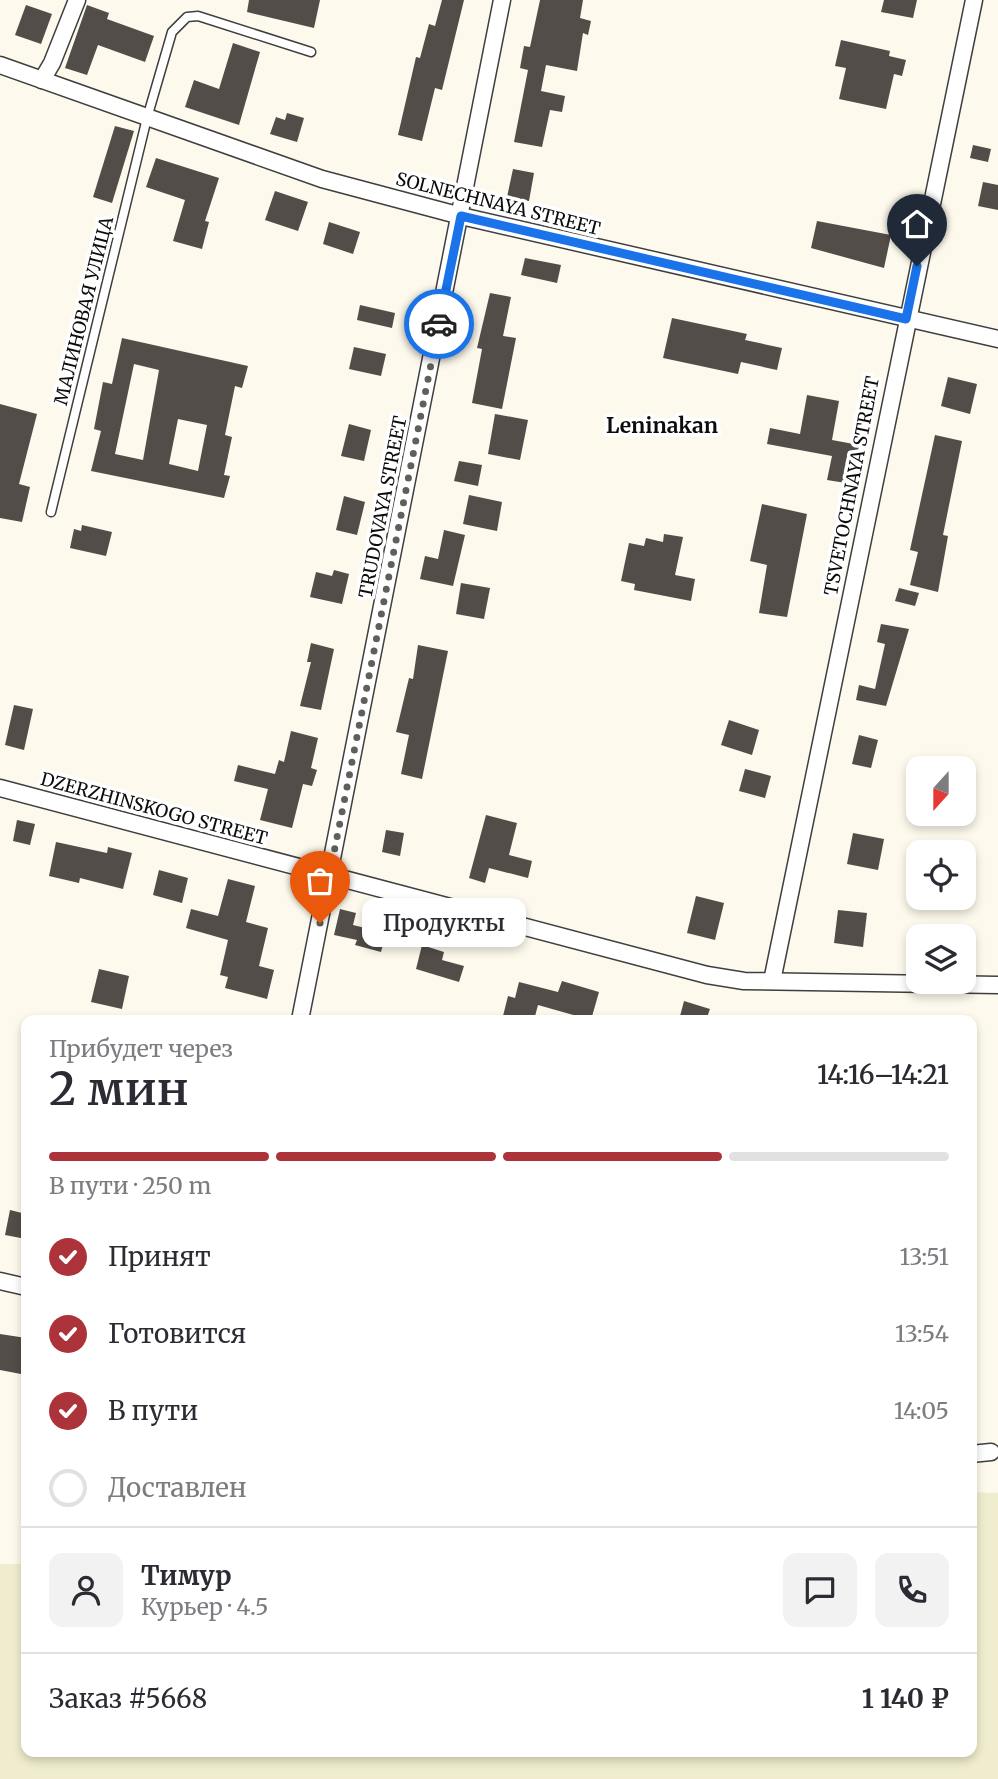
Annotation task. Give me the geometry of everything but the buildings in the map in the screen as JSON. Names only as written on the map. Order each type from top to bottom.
[{"type":"street","points":[[42,80],[52,63],[77,0]]},
{"type":"street","name":"TRUDOVAYA STREET","points":[[301,1015],[502,0]]},
{"type":"street","name":"TSVETOCHNAYA STREET","points":[[772,981],[906,319],[974,0]]},
{"type":"street","name":"SOLNECHNAYA STREET","points":[[0,65],[322,179],[461,216],[998,339]]},
{"type":"street","name":"DZERZHINSKOGO STREET","points":[[0,788],[707,975],[744,981],[998,985]]},
{"type":"street","points":[[0,1281],[21,1286]]},
{"type":"street","points":[[977,1453],[991,1452]]},
{"type":"lane","name":"МАЛИНОВАЯ УЛИЦА","points":[[51,512],[147,118],[172,32],[187,17],[212,20],[311,52]]},
{"type":"shaded area","points":[[977,1492],[998,1493],[998,1779],[0,1779],[0,1564],[21,1564],[21,1757],[977,1757]]},
{"type":"way so far","points":[[320,923],[439,324]]},
{"type":"place","name":"Продукты","points":[[320,923]]},
{"type":"district","name":"Leninakan","points":[[662,426]]},
{"type":"route","points":[[439,324],[461,216],[906,319],[917,266]]}]
